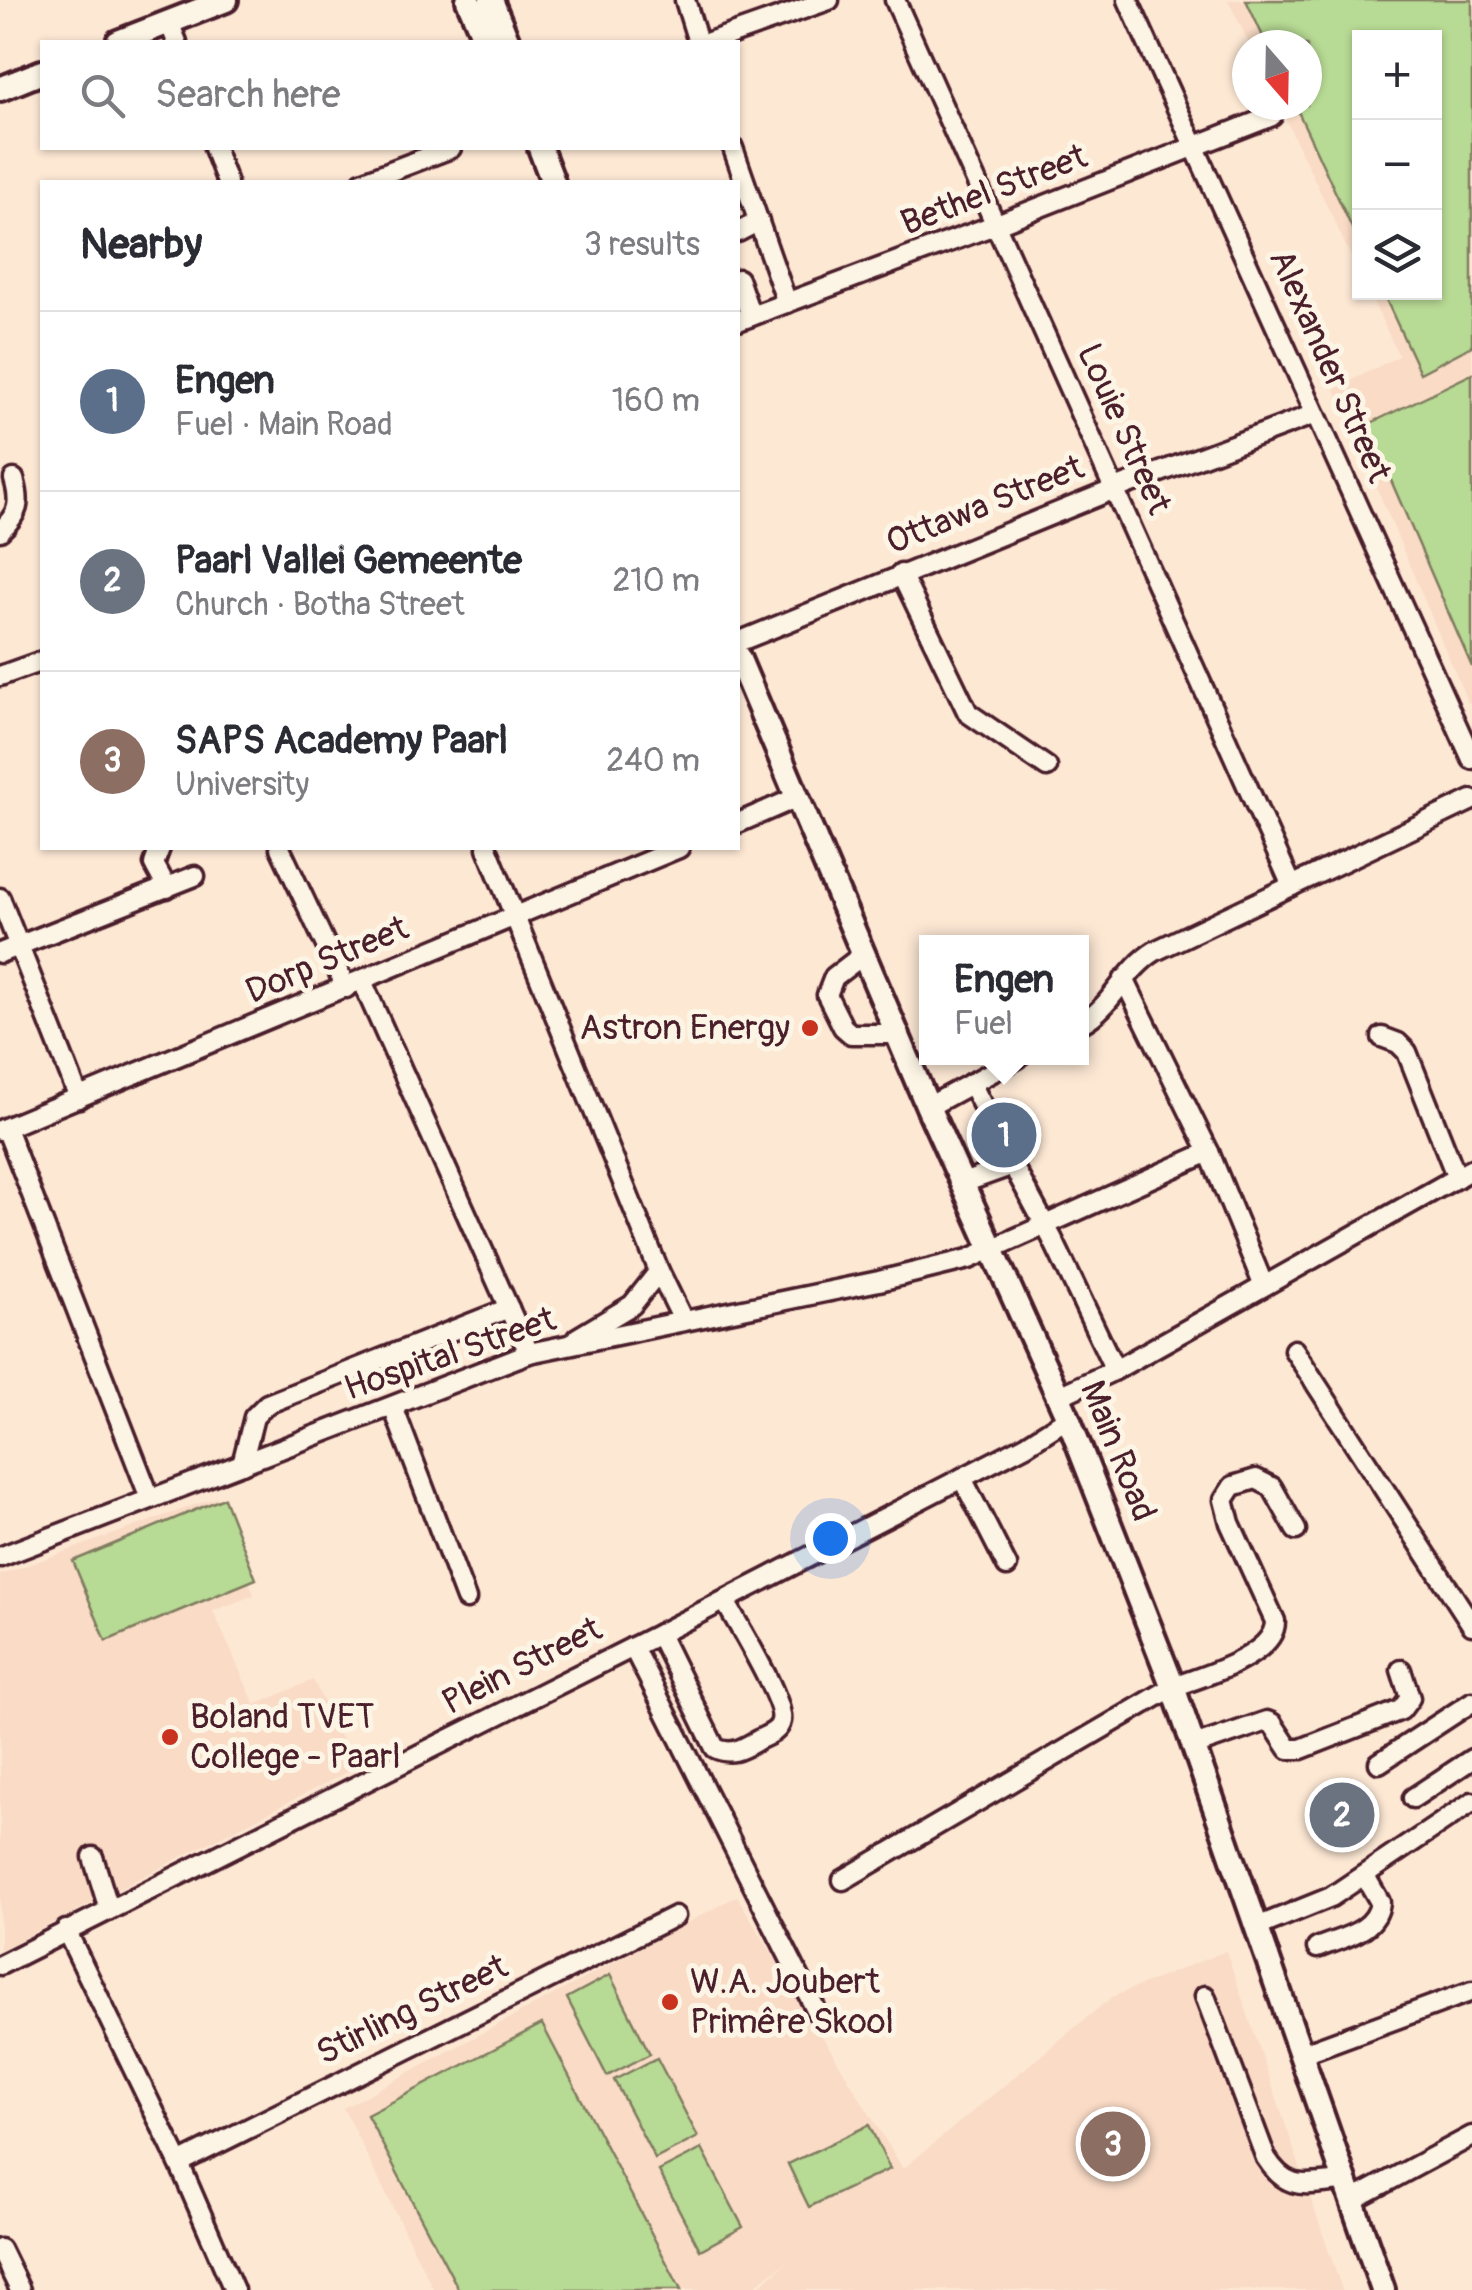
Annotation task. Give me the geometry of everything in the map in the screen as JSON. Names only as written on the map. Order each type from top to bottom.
[{"type":"main road","points":[[129,40],[173,32],[226,0]]},
{"type":"main road","points":[[468,0],[485,40]]},
{"type":"main road","points":[[492,0],[507,40]]},
{"type":"main road","points":[[0,89],[40,73]]},
{"type":"main road","points":[[541,150],[553,180]]},
{"type":"main road","name":"Main Road","points":[[740,662],[928,1107],[1064,1407],[1173,1687],[1382,2290]]},
{"type":"street","points":[[684,0],[697,40]]},
{"type":"street","points":[[716,40],[829,0]]},
{"type":"street","name":"Louie Street","points":[[894,0],[1292,886]]},
{"type":"street","name":"Alexander Street","points":[[1128,0],[1472,758]]},
{"type":"street","name":"Bethel Street","points":[[744,319],[1262,120]]},
{"type":"street","points":[[215,150],[226,180]]},
{"type":"street","points":[[372,180],[447,150]]},
{"type":"street","points":[[735,150],[786,303]]},
{"type":"street","points":[[740,231],[758,221]]},
{"type":"street","points":[[740,292],[744,319]]},
{"type":"street","name":"Ottawa Street","points":[[740,641],[1114,489],[1315,414]]},
{"type":"street","points":[[0,531],[17,514],[20,499],[14,479]]},
{"type":"street","points":[[901,574],[968,713],[1047,767]]},
{"type":"street","points":[[0,676],[40,662]]},
{"type":"street","points":[[740,822],[798,798]]},
{"type":"street","points":[[1089,1018],[1104,1006],[1133,967],[1155,951],[1472,800]]},
{"type":"street","points":[[159,850],[154,864],[167,888]]},
{"type":"street","points":[[281,850],[354,985],[530,1353]]},
{"type":"street","points":[[488,850],[658,1270],[682,1320]]},
{"type":"street","name":"Dorp Street","points":[[3,1129],[673,850]]},
{"type":"street","points":[[0,954],[195,876]]},
{"type":"street","points":[[0,898],[78,1098]]},
{"type":"street","points":[[864,954],[834,977],[827,994],[843,1027],[851,1034],[898,1034]]},
{"type":"street","points":[[1124,979],[1209,1152],[1263,1284]]},
{"type":"street","points":[[1382,1037],[1398,1043],[1407,1052],[1464,1173]]},
{"type":"street","points":[[928,1107],[1005,1065]]},
{"type":"street","points":[[970,1084],[990,1120]]},
{"type":"street","points":[[3,1129],[150,1498]]},
{"type":"street","name":"Hospital Street","points":[[0,1557],[530,1353],[969,1259],[1209,1152]]},
{"type":"street","points":[[963,1182],[1012,1162],[1114,1370]]},
{"type":"street","name":"Plein Street","points":[[0,1965],[725,1601],[1026,1445],[1064,1407],[1114,1370],[1464,1173]]},
{"type":"street","points":[[564,1346],[632,1304],[658,1270]]},
{"type":"street","points":[[242,1464],[254,1417],[268,1404],[508,1308]]},
{"type":"street","points":[[1294,1350],[1471,1620]]},
{"type":"street","points":[[393,1407],[466,1600]]},
{"type":"street","points":[[962,1478],[1007,1566]]},
{"type":"street","points":[[843,1880],[1173,1687],[1217,1672],[1267,1642],[1276,1627],[1230,1522],[1226,1494],[1244,1481],[1262,1480],[1277,1493],[1296,1530]]},
{"type":"street","points":[[658,1634],[715,1748],[726,1753],[738,1751],[778,1730],[783,1718],[778,1698],[725,1601]]},
{"type":"street","points":[[634,1647],[817,2012]]},
{"type":"street","points":[[1194,1746],[1267,1721],[1290,1750],[1301,1749],[1401,1710],[1410,1698],[1400,1670]]},
{"type":"street","points":[[1379,1763],[1472,1702]]},
{"type":"street","points":[[1413,1798],[1472,1759]]},
{"type":"street","points":[[1257,1927],[1331,1896],[1472,1802]]},
{"type":"street","points":[[92,1857],[109,1909]]},
{"type":"street","points":[[1317,1948],[1360,1931],[1374,1920],[1380,1902],[1365,1876]]},
{"type":"street","name":"Stirling Street","points":[[178,2163],[675,1916]]},
{"type":"street","points":[[66,1930],[234,2290]]},
{"type":"street","points":[[1301,2054],[1472,1991]]},
{"type":"street","points":[[1205,1996],[1266,2158],[1278,2176],[1291,2184],[1348,2191],[1472,2136]]},
{"type":"street","points":[[0,2250],[20,2290]]},
{"type":"shaded area","points":[[1228,0],[1472,0],[1472,701],[1468,703],[1335,389],[1399,356],[1372,300],[1442,300],[1442,30],[1352,30],[1352,258],[1286,120],[1322,120],[1322,30],[1243,30]]},
{"type":"shaded area","name":"Boland TVET College - Paarl","points":[[217,1497],[254,1595],[213,1611],[255,1705],[313,1680],[355,1768],[0,1950],[0,1575]]},
{"type":"shaded area","points":[[737,1896],[903,2169],[1112,1997],[1226,1951],[1342,2290],[755,2290],[792,2258],[749,2290],[434,2290],[343,2108]]},
{"type":"green space","points":[[1246,0],[1472,0],[1472,346],[1420,373],[1386,300],[1442,300],[1442,30],[1352,30],[1352,228],[1302,120],[1322,120],[1322,30],[1260,30]]},
{"type":"green space","points":[[1472,374],[1472,667],[1367,425]]},
{"type":"green space","points":[[224,1498],[256,1579],[106,1641],[73,1561]]},
{"type":"green space","points":[[610,1975],[650,2054],[607,2076],[567,1998]]},
{"type":"green space","points":[[542,2024],[681,2290],[459,2290],[367,2115]]},
{"type":"green space","points":[[657,2058],[698,2137],[655,2159],[614,2080]]},
{"type":"green space","points":[[869,2125],[890,2169],[809,2207],[788,2164]]},
{"type":"green space","points":[[702,2149],[743,2227],[700,2250],[659,2171]]},
{"type":"tunnel","points":[[990,1120],[1010,1160]]},
{"type":"place","name":"Astron Energy","points":[[810,1028]]},
{"type":"place","name":"Engen","points":[[1004,1135]]},
{"type":"place","name":"Boland TVET College - Paarl","points":[[170,1737]]},
{"type":"place","name":"Paarl Vallei Gemeente","points":[[1342,1815]]},
{"type":"place","name":"W.A. Joubert Primêre Skool","points":[[670,2002]]},
{"type":"place","name":"SAPS Academy Paarl","points":[[1113,2144]]}]
